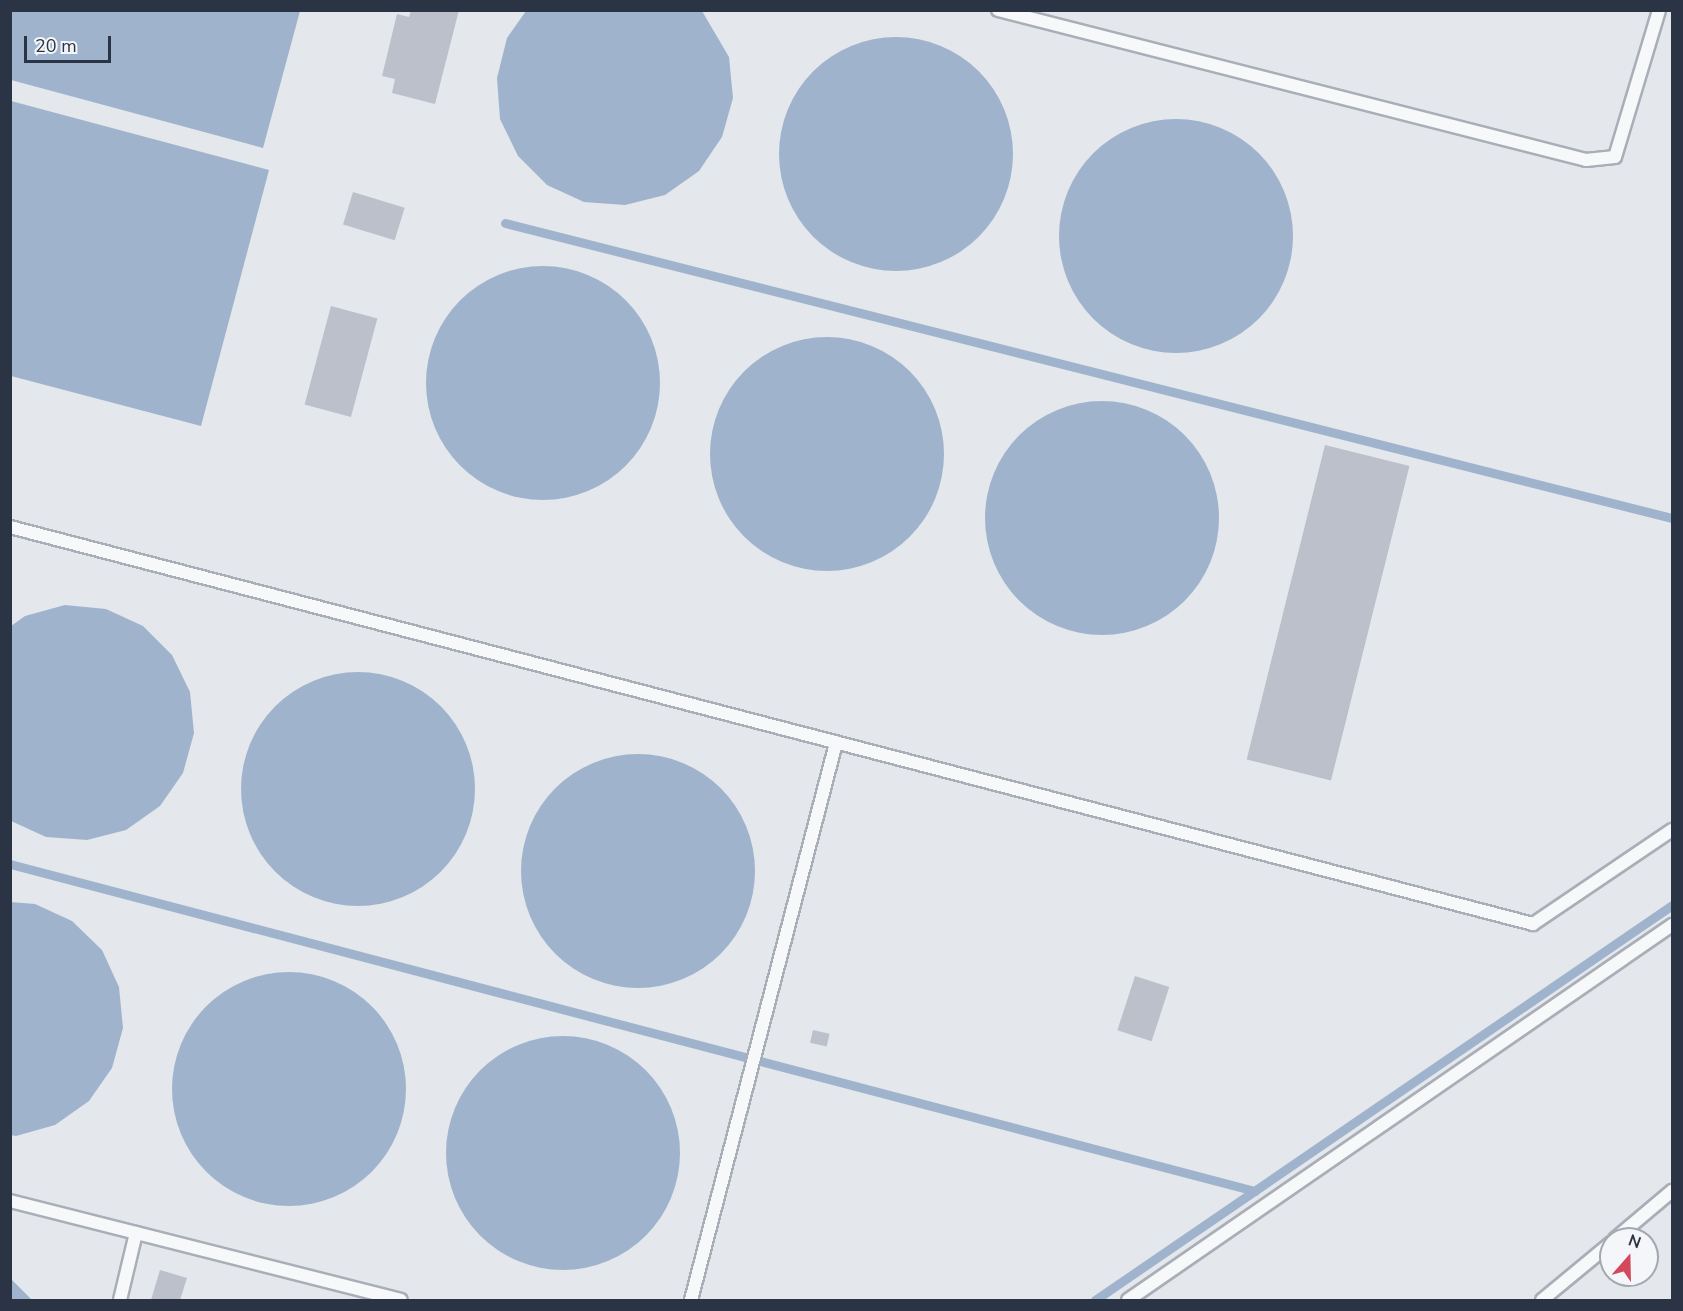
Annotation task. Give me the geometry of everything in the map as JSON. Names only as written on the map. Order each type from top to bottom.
[{"type":"lane","points":[[998,10],[1586,160],[1615,157],[1659,10]]},
{"type":"lane","points":[[10,527],[1533,924],[1672,830]]},
{"type":"lane","points":[[692,1300],[836,742]]},
{"type":"lane","points":[[1128,1300],[1672,925]]},
{"type":"lane","points":[[1629,1227],[1672,1191]]},
{"type":"lane","points":[[10,1201],[401,1300]]},
{"type":"lane","points":[[120,1300],[136,1233]]},
{"type":"lane","points":[[1542,1300],[1599,1252]]},
{"type":"water","points":[[10,11],[300,11],[263,148],[11,80]]},
{"type":"water","points":[[526,11],[702,11],[729,57],[733,98],[722,137],[699,171],[665,195],[625,205],[584,202],[547,185],[518,156],[500,119],[497,78],[507,38]]},
{"type":"water","points":[[885,37],[907,37],[941,46],[961,57],[979,71],[993,89],[1004,109],[1011,131],[1013,154],[1011,177],[1004,199],[993,219],[979,237],[951,257],[930,266],[907,271],[885,271],[862,266],[841,257],[822,245],[805,228],[784,188],[779,165],[779,143],[784,120],[793,99],[805,80],[822,63],[862,42]]},
{"type":"water","points":[[11,101],[269,170],[201,426],[11,376]]},
{"type":"water","points":[[1165,119],[1187,119],[1221,128],[1241,139],[1259,153],[1273,171],[1284,191],[1291,213],[1293,236],[1291,259],[1284,281],[1273,301],[1259,319],[1231,339],[1210,348],[1187,353],[1165,353],[1142,348],[1121,339],[1102,327],[1085,310],[1064,270],[1059,247],[1059,225],[1064,202],[1073,181],[1085,162],[1102,145],[1142,124]]},
{"type":"water","points":[[532,266],[554,266],[588,275],[608,286],[626,300],[640,318],[651,338],[658,360],[660,383],[658,406],[651,428],[640,448],[626,466],[598,486],[577,495],[554,500],[532,500],[509,495],[488,486],[469,474],[452,457],[431,417],[426,394],[426,372],[431,349],[440,328],[452,309],[469,292],[509,271]]},
{"type":"water","points":[[816,337],[838,337],[872,346],[892,357],[910,371],[924,389],[935,409],[942,431],[944,454],[942,477],[935,499],[924,519],[910,537],[882,557],[861,566],[838,571],[816,571],[793,566],[772,557],[753,545],[736,528],[715,488],[710,465],[710,443],[715,420],[724,399],[736,380],[753,363],[793,342]]},
{"type":"water","points":[[1091,401],[1113,401],[1147,410],[1167,421],[1185,435],[1199,453],[1210,473],[1217,495],[1219,518],[1217,541],[1210,563],[1199,583],[1185,601],[1157,621],[1136,630],[1113,635],[1091,635],[1068,630],[1047,621],[1028,609],[1011,592],[990,552],[985,529],[985,507],[990,484],[999,463],[1011,444],[1028,427],[1068,406]]},
{"type":"water","points":[[65,605],[106,609],[143,626],[172,655],[190,692],[194,733],[183,773],[160,806],[126,830],[87,840],[46,837],[11,821],[11,626],[25,616]]},
{"type":"water","points":[[347,672],[369,672],[403,681],[423,692],[441,706],[455,724],[466,744],[473,766],[475,789],[473,812],[466,834],[455,854],[441,872],[413,892],[392,901],[369,906],[347,906],[324,901],[303,892],[284,880],[267,863],[246,823],[241,800],[241,778],[246,755],[255,734],[267,715],[284,698],[324,677]]},
{"type":"water","points":[[627,754],[649,754],[683,763],[703,774],[721,788],[735,806],[746,826],[753,848],[755,871],[753,894],[746,916],[735,936],[721,954],[693,974],[672,983],[649,988],[627,988],[604,983],[583,974],[564,962],[547,945],[526,905],[521,882],[521,860],[526,837],[535,816],[547,797],[564,780],[604,759]]},
{"type":"water","points":[[10,902],[35,904],[72,921],[102,950],[119,987],[123,1028],[112,1068],[89,1101],[55,1125],[16,1136],[10,1135]]},
{"type":"water","points":[[278,972],[300,972],[334,981],[354,992],[372,1006],[386,1024],[397,1044],[404,1066],[406,1089],[404,1112],[397,1134],[386,1154],[372,1172],[344,1192],[323,1201],[300,1206],[278,1206],[255,1201],[234,1192],[215,1180],[198,1163],[177,1123],[172,1100],[172,1078],[177,1055],[186,1034],[198,1015],[215,998],[255,977]]},
{"type":"water","points":[[552,1036],[574,1036],[608,1045],[628,1056],[646,1070],[660,1088],[671,1108],[678,1130],[680,1153],[678,1176],[671,1198],[660,1218],[646,1236],[618,1256],[597,1265],[574,1270],[552,1270],[529,1265],[508,1256],[489,1244],[472,1227],[451,1187],[446,1164],[446,1142],[451,1119],[460,1098],[472,1079],[489,1062],[529,1041]]},
{"type":"water","points":[[11,1279],[32,1300],[11,1300]]},
{"type":"building","points":[[411,10],[459,10],[435,104],[392,93],[395,79],[382,76],[397,14],[409,17]]},
{"type":"building","points":[[353,192],[405,208],[395,240],[343,225]]},
{"type":"building","points":[[331,306],[377,318],[351,417],[305,405]]},
{"type":"building","points":[[1325,445],[1409,466],[1331,780],[1247,759]]},
{"type":"building","points":[[1135,976],[1169,987],[1152,1041],[1117,1030]]},
{"type":"building","points":[[813,1030],[830,1034],[827,1046],[810,1043]]},
{"type":"building","points":[[160,1270],[187,1278],[180,1300],[151,1300]]},
{"type":"waterway","points":[[505,223],[1672,518]]},
{"type":"waterway","points":[[10,864],[1255,1191]]},
{"type":"waterway","points":[[1095,1300],[1672,905]]}]
